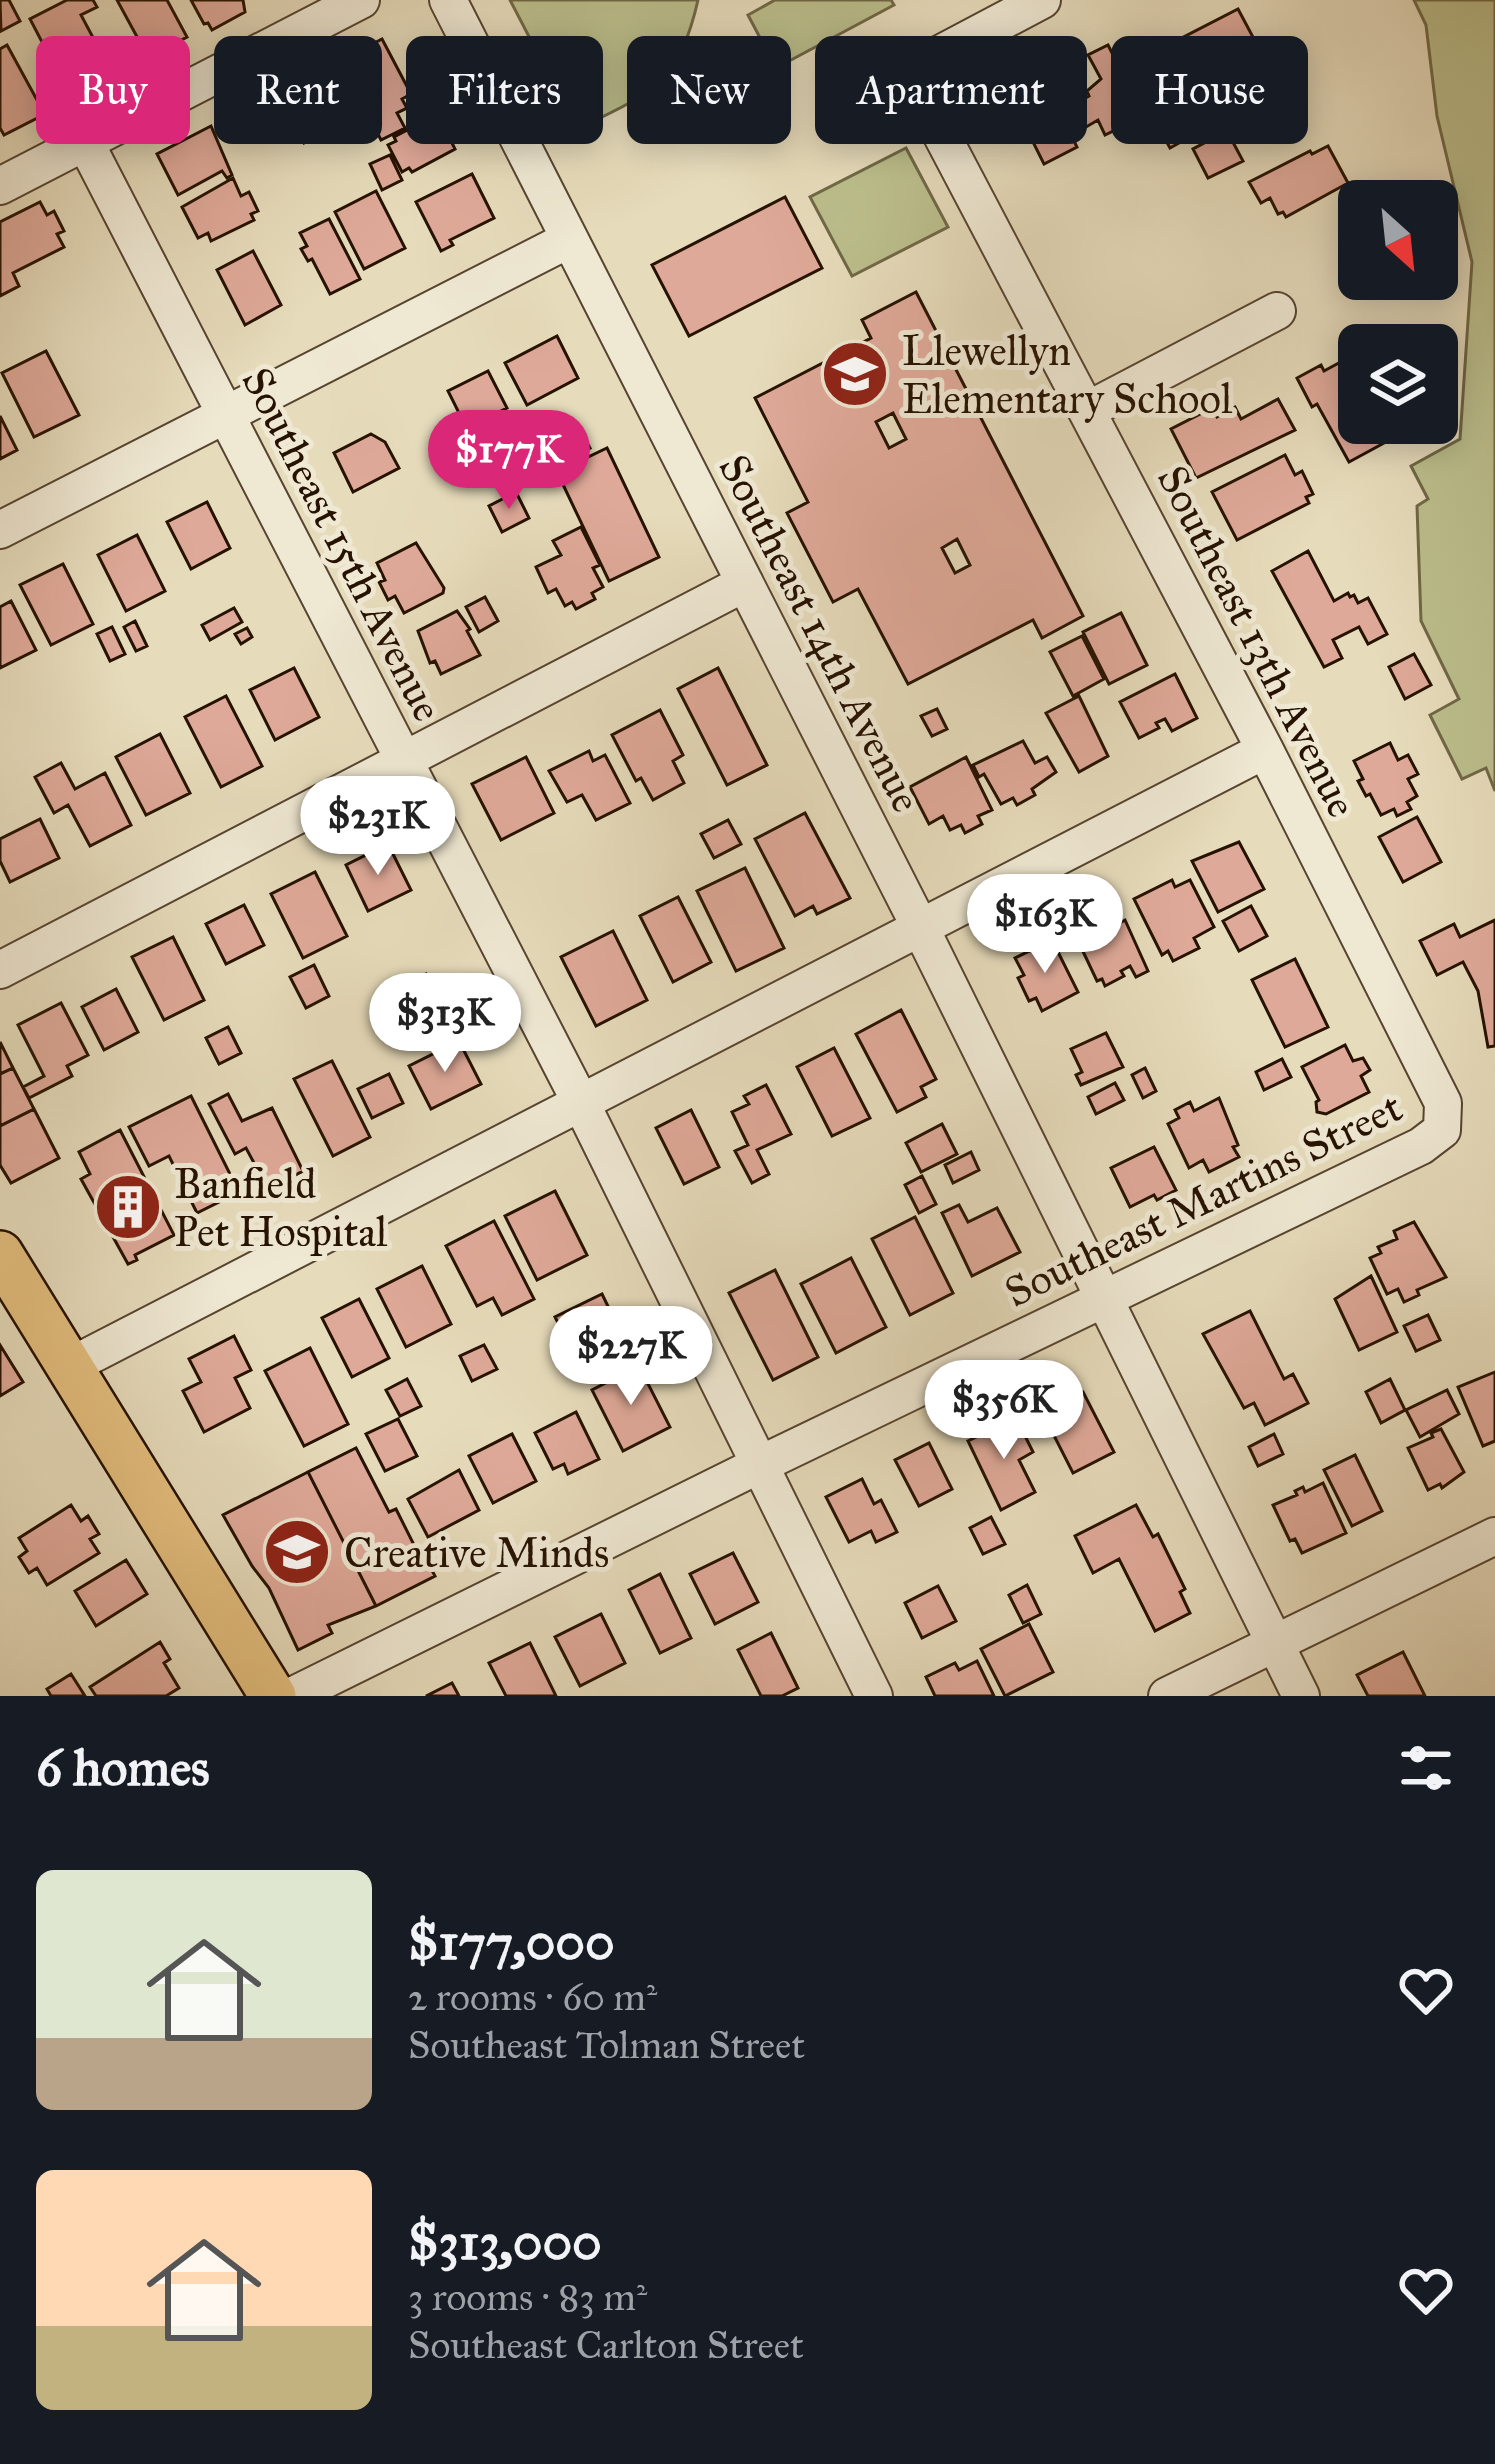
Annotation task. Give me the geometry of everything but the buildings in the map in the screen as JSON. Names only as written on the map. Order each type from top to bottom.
[{"type":"main road","points":[[0,1254],[274,1696]]},
{"type":"street","points":[[190,88],[361,0]]},
{"type":"street","name":"Southeast 14th Avenue","points":[[448,0],[921,929],[1301,1696]]},
{"type":"street","name":"Southeast 13th Avenue","points":[[1042,0],[908,71],[1265,750],[1443,1102],[1442,1130]]},
{"type":"street","points":[[0,186],[81,144]]},
{"type":"street","name":"Southeast 15th Avenue","points":[[86,144],[582,1105],[874,1696]]},
{"type":"street","points":[[0,530],[568,240]]},
{"type":"street","points":[[1088,410],[1277,310]]},
{"type":"street","points":[[0,970],[746,583]]},
{"type":"street","points":[[70,1366],[1265,750]]},
{"type":"street","name":"Southeast Martins Street","points":[[292,1696],[1421,1146],[1442,1130]]},
{"type":"street","points":[[1167,1696],[1495,1536]]},
{"type":"green space","points":[[510,0],[698,0],[687,36],[627,36],[627,104],[603,116],[603,36],[529,36]]},
{"type":"green space","points":[[775,0],[891,0],[894,5],[836,36],[815,36],[815,47],[791,60],[791,36],[759,36],[748,15]]},
{"type":"green space","points":[[1414,0],[1495,0],[1495,791],[1486,768],[1462,779],[1430,715],[1459,699],[1421,621],[1417,506],[1428,499],[1411,466],[1460,439],[1472,262],[1458,204],[1458,180],[1452,180],[1437,116],[1426,25]]},
{"type":"green space","points":[[906,148],[948,227],[852,276],[810,197]]},
{"type":"place","name":"Llewellyn Elementary School","points":[[855,374]]},
{"type":"place","name":"Banfield Pet Hospital","points":[[128,1207]]},
{"type":"place","name":"Creative Minds","points":[[297,1552]]}]
